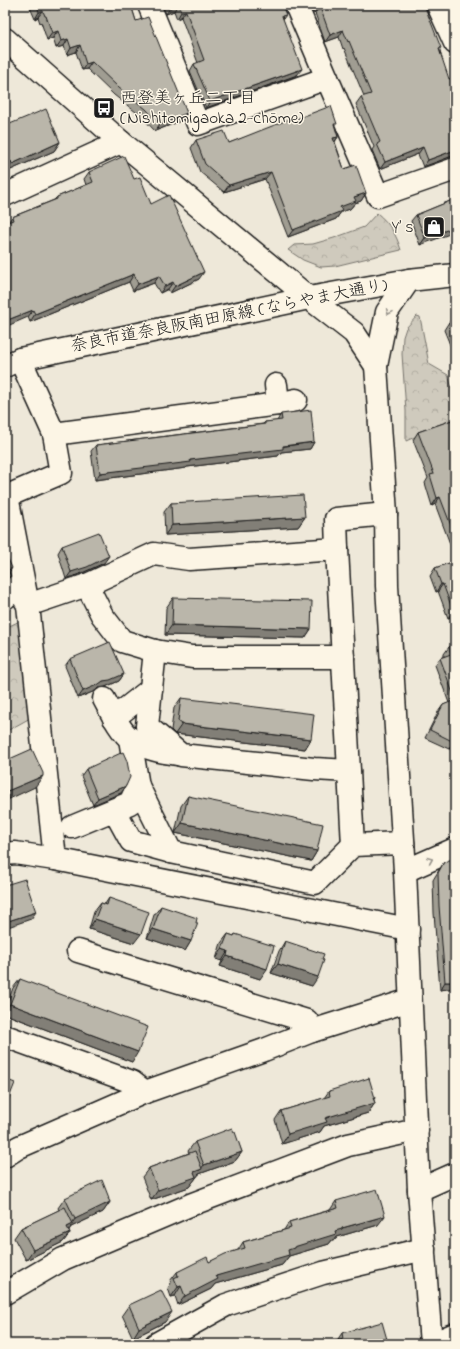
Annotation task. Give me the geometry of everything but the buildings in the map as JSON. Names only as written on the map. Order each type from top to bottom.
[{"type":"street","points":[[149,5],[198,124],[327,78]]},
{"type":"street","points":[[296,5],[378,196],[455,169]]},
{"type":"street","points":[[438,5],[455,43]]},
{"type":"street","points":[[7,44],[121,142],[309,298],[354,333],[376,366]]},
{"type":"street","points":[[5,195],[121,142]]},
{"type":"street","name":"奈良市道奈良阪南田原線 (ならやま大通り)","points":[[12,362],[309,298],[409,280],[455,275]]},
{"type":"street","points":[[409,280],[387,312],[376,366],[386,514],[388,594],[405,871],[419,1190],[432,1344],[455,1334]]},
{"type":"street","points":[[12,362],[54,434],[61,473],[6,496],[28,605],[55,859]]},
{"type":"street","points":[[54,434],[283,397]]},
{"type":"street","points":[[352,845],[336,549],[336,519],[386,514]]},
{"type":"street","points":[[28,605],[87,585],[154,554],[189,559],[336,549]]},
{"type":"street","points":[[87,585],[102,616],[122,641],[155,651],[192,657],[343,658]]},
{"type":"street","points":[[5,598],[18,586],[28,605]]},
{"type":"street","points":[[155,651],[147,726],[181,755]]},
{"type":"street","points":[[114,718],[151,689]]},
{"type":"street","points":[[104,699],[114,718],[130,739],[157,752],[349,772]]},
{"type":"street","points":[[130,739],[138,786],[172,852]]},
{"type":"street","points":[[72,827],[130,803],[138,786]]},
{"type":"street","points":[[114,810],[131,841],[172,852],[315,883],[352,845],[403,843]]},
{"type":"street","points":[[405,871],[455,849]]},
{"type":"street","points":[[5,854],[15,853],[55,859],[408,929]]},
{"type":"street","points":[[78,951],[307,1021],[312,1031]]},
{"type":"street","points":[[10,1148],[145,1092],[264,1050],[312,1031],[410,1000]]},
{"type":"street","points":[[5,1036],[132,1082],[145,1092]]},
{"type":"street","points":[[6,1289],[63,1259],[190,1205],[348,1146],[417,1130]]},
{"type":"street","points":[[419,1190],[455,1174]]},
{"type":"street","points":[[156,1344],[226,1305],[323,1273],[424,1249]]},
{"type":"green space","points":[[377,213],[386,221],[392,230],[401,250],[335,266],[321,267],[303,260],[288,250],[294,245],[313,244],[364,227]]},
{"type":"green space","points":[[417,316],[420,317],[429,364],[448,375],[455,398],[455,419],[406,441],[406,411],[402,354],[403,337],[406,328]]},
{"type":"green space","points":[[24,619],[32,717],[5,732],[5,628]]},
{"type":"place","name":"西登美ヶ丘二丁目 (Nishitomigaoka 2-chōme)","points":[[104,108]]},
{"type":"place","name":"Y’ｓ","points":[[434,227]]}]
